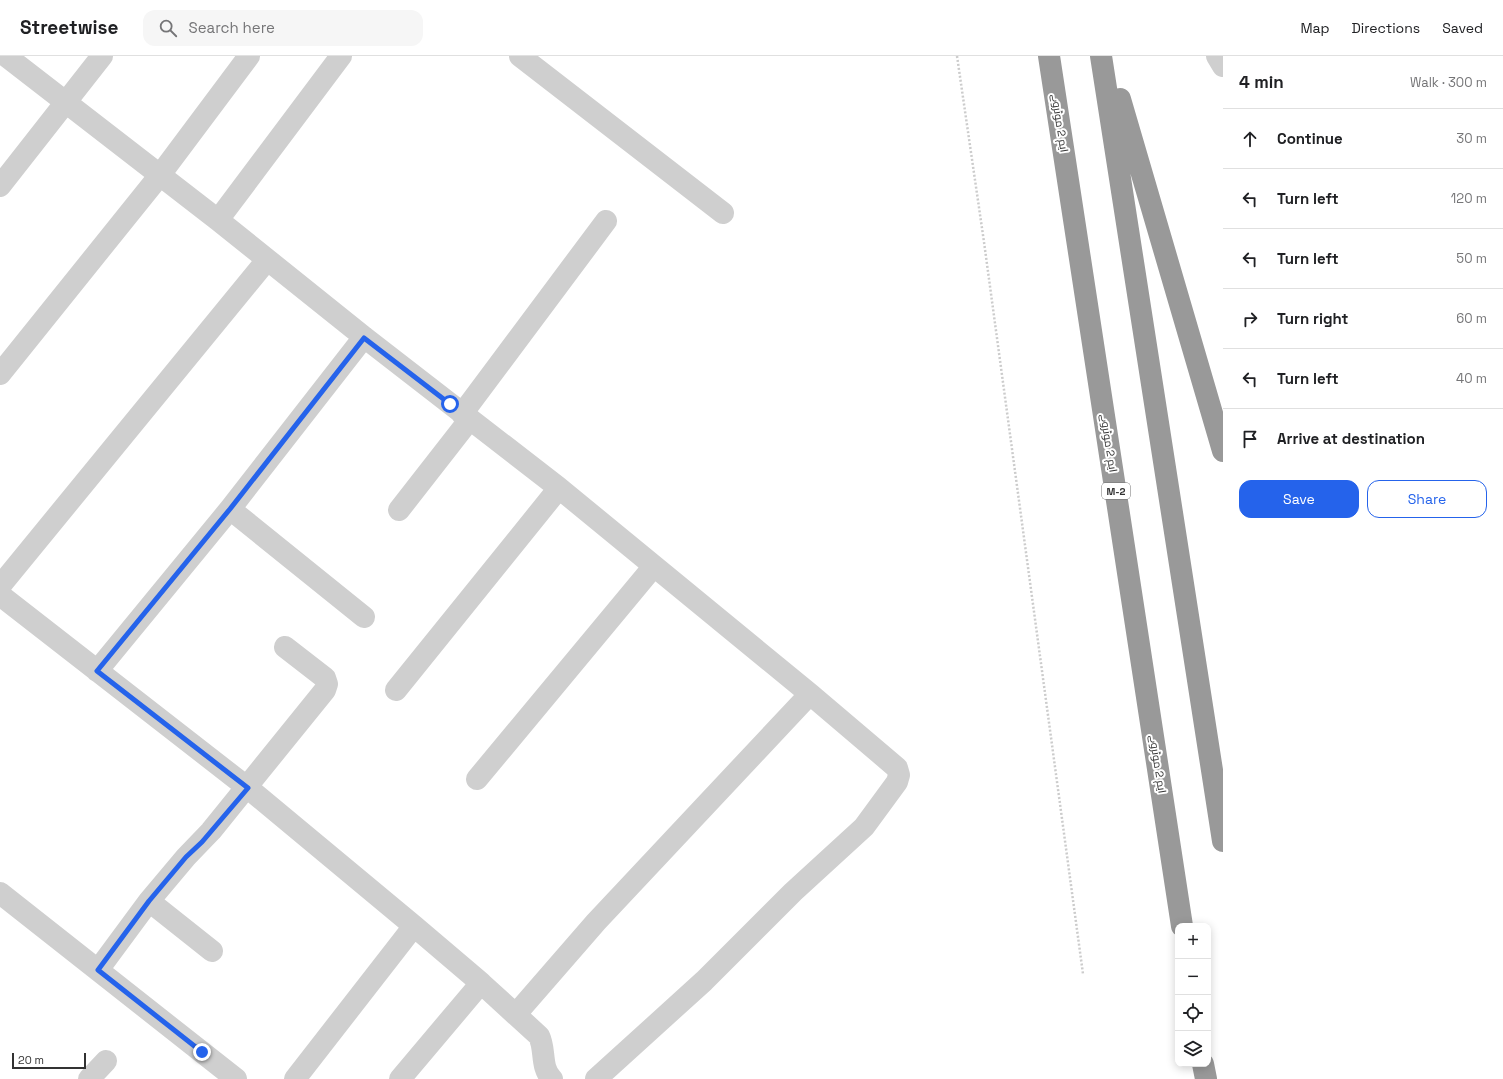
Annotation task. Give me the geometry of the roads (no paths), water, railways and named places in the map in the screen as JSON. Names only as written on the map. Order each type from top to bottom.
[{"type":"highway","name":"ایم 2 موٹروے","points":[[1049,56],[1182,923]]},
{"type":"highway","points":[[1101,56],[1223,841]]},
{"type":"highway","points":[[1108,56],[1223,451]]},
{"type":"highway","points":[[1204,1067],[1206,1079]]},
{"type":"street","points":[[6,56],[218,220],[364,338],[559,488],[810,694],[897,768],[899,775],[897,782],[864,827],[793,892],[704,981],[596,1079]]},
{"type":"street","points":[[0,186],[102,56]]},
{"type":"street","points":[[0,374],[160,175],[249,56]]},
{"type":"street","points":[[218,220],[341,56]]},
{"type":"street","points":[[520,56],[723,213]]},
{"type":"street","points":[[1217,56],[1223,66]]},
{"type":"street","points":[[399,510],[606,221]]},
{"type":"street","points":[[0,586],[267,260]]},
{"type":"street","points":[[97,671],[230,509],[364,338]]},
{"type":"street","points":[[396,690],[559,488]]},
{"type":"street","points":[[230,509],[364,617]]},
{"type":"street","points":[[476,779],[654,566]]},
{"type":"street","points":[[0,595],[248,788],[481,983],[539,1036],[543,1044],[544,1067],[546,1074],[552,1079]]},
{"type":"street","points":[[98,970],[149,901],[248,788],[325,690],[327,684],[325,678],[285,647]]},
{"type":"street","points":[[516,1014],[596,922],[810,694]]},
{"type":"street","points":[[0,893],[236,1079]]},
{"type":"street","points":[[149,901],[212,951]]},
{"type":"street","points":[[295,1079],[414,926]]},
{"type":"street","points":[[400,1079],[481,983]]},
{"type":"street","points":[[89,1079],[106,1061]]}]
